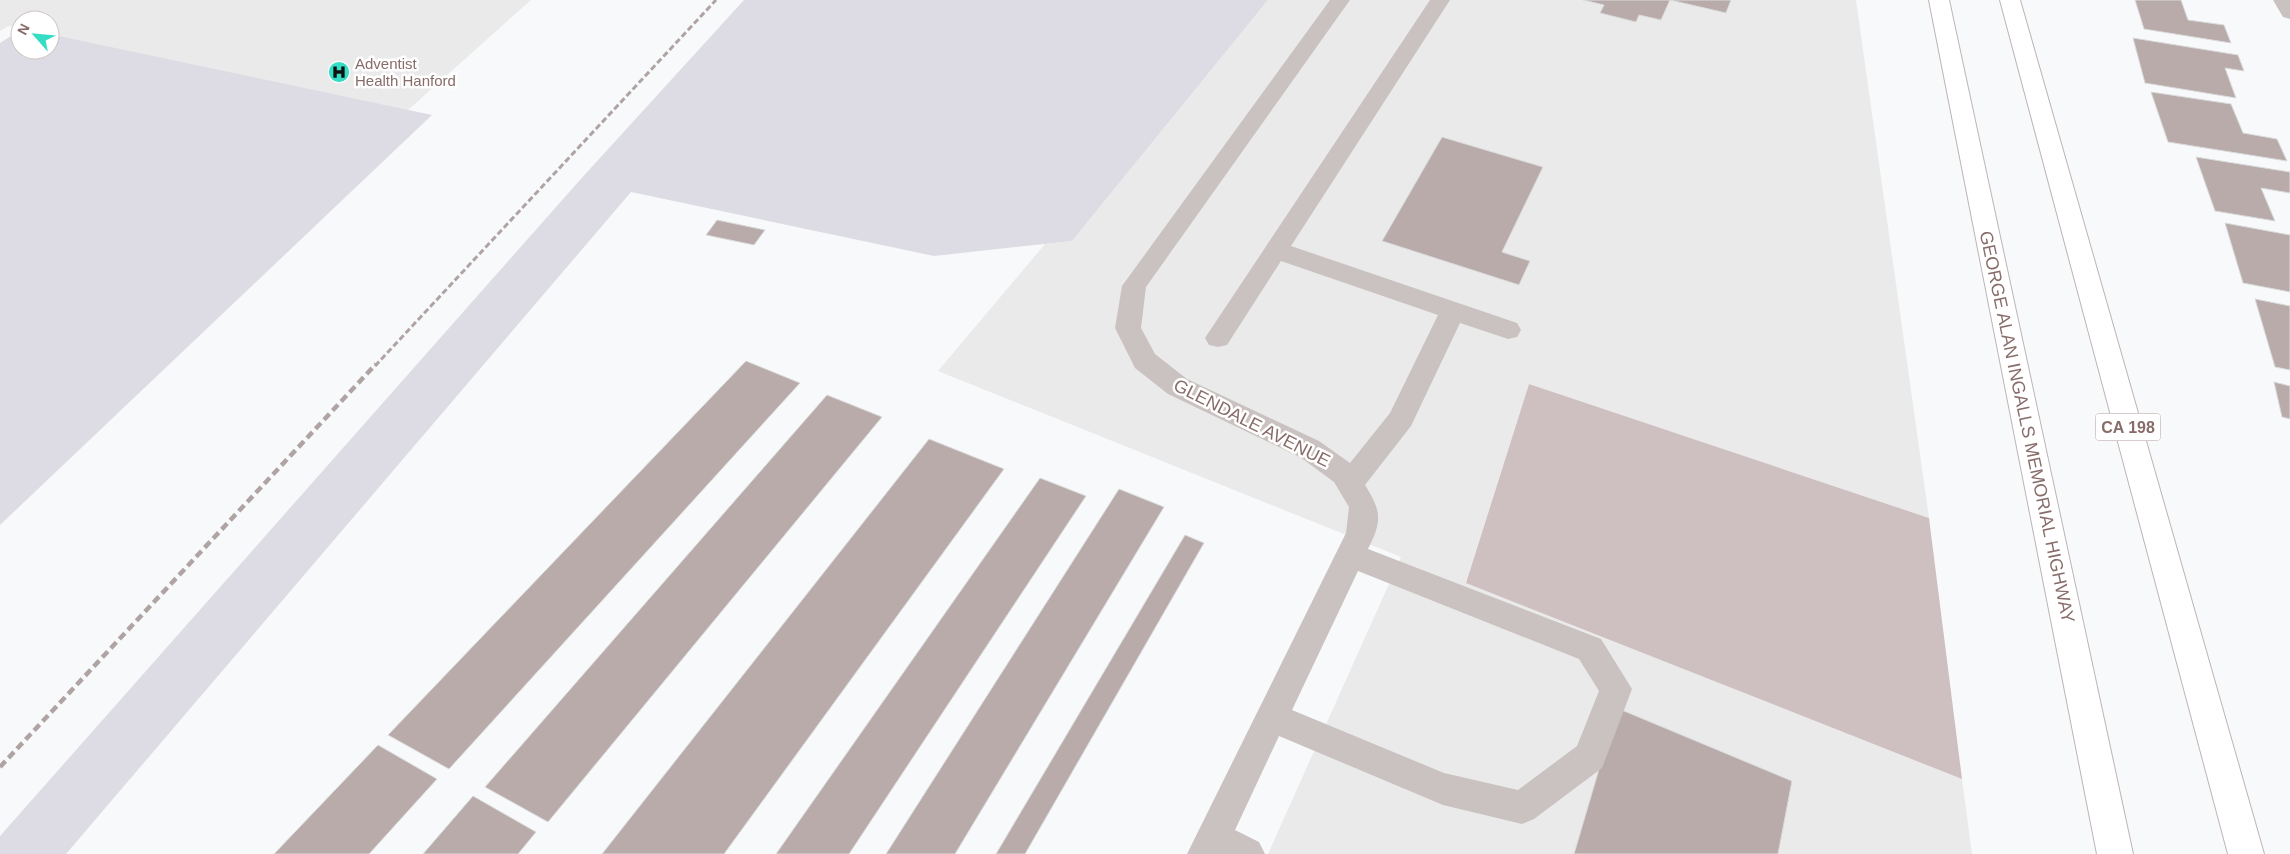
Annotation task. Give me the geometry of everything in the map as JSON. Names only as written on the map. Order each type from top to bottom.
[{"type":"highway","name":"GEORGE ALAN INGALLS MEMORIAL HIGHWAY","points":[[1939,0],[2115,854]]},
{"type":"highway","name":"CA 198","points":[[2010,0],[2246,854]]},
{"type":"street","name":"GLENDALE AVENUE","points":[[1209,846],[1361,533],[1364,507],[1351,482],[1336,466],[1302,446],[1185,391],[1157,373],[1138,351],[1128,330],[1126,318],[1128,302],[1134,286],[1340,0]]},
{"type":"street","points":[[1218,338],[1440,0]]},
{"type":"street","points":[[2282,0],[2290,13]]},
{"type":"street","points":[[1276,250],[1508,330]]},
{"type":"street","points":[[1351,482],[1401,418],[1453,311]]},
{"type":"street","points":[[1271,718],[1443,790],[1522,807],[1590,756],[1616,688],[1590,650],[1350,556]]},
{"type":"street","points":[[1209,846],[1247,854]]},
{"type":"shaded area","name":"Adventist Health Hanford","points":[[0,0],[531,0],[407,111],[60,36],[60,10],[10,10],[10,26],[0,31]]},
{"type":"shaded area","points":[[744,0],[1268,0],[1072,241],[934,256],[631,192],[66,854],[0,854],[0,836],[579,181]]},
{"type":"shaded area","points":[[1268,0],[1856,0],[1929,518],[1529,384],[1466,582],[1962,779],[1972,854],[1268,854],[1401,557],[938,371],[1045,244],[1072,241]]},
{"type":"shaded area","points":[[10,36],[10,60],[60,60],[60,36],[432,115],[0,525],[0,43]]},
{"type":"shaded area","points":[[1529,384],[1929,518],[1962,779],[1466,583]]},
{"type":"building","points":[[1583,0],[1670,0],[1661,20],[1639,15],[1636,22],[1600,13],[1604,5]]},
{"type":"building","points":[[1670,0],[1731,0],[1726,13]]},
{"type":"building","points":[[2135,0],[2181,0],[2188,20],[2224,25],[2231,43],[2144,29]]},
{"type":"building","points":[[2133,38],[2238,55],[2244,71],[2225,68],[2236,98],[2145,83]]},
{"type":"building","points":[[2151,92],[2231,104],[2243,133],[2277,139],[2287,161],[2168,142]]},
{"type":"building","points":[[1442,137],[1543,167],[1502,252],[1530,261],[1519,285],[1382,241]]},
{"type":"building","points":[[2196,157],[2290,172],[2290,193],[2261,188],[2275,221],[2215,211]]},
{"type":"building","points":[[717,220],[765,230],[754,245],[706,235]]},
{"type":"building","points":[[2225,223],[2290,235],[2290,292],[2243,283]]},
{"type":"building","points":[[2255,299],[2290,306],[2290,370],[2275,367]]},
{"type":"building","points":[[746,361],[800,383],[449,769],[388,735]]},
{"type":"building","points":[[2274,382],[2290,386],[2290,419],[2282,417]]},
{"type":"building","points":[[827,395],[882,417],[548,822],[485,787]]},
{"type":"building","points":[[929,439],[1004,469],[724,854],[602,854]]},
{"type":"building","points":[[1040,478],[1086,496],[849,854],[776,854]]},
{"type":"building","points":[[1119,489],[1164,507],[955,854],[886,854]]},
{"type":"building","points":[[1185,535],[1204,543],[1025,854],[996,854]]},
{"type":"building","points":[[1617,708],[1792,781],[1778,854],[1574,854]]},
{"type":"building","points":[[378,745],[437,779],[369,854],[274,854]]},
{"type":"building","points":[[473,796],[536,832],[518,854],[423,854]]},
{"type":"railway","points":[[375,366],[716,0]]},
{"type":"railway","points":[[0,767],[376,364]]},
{"type":"place","name":"Adventist Health Hanford","points":[[339,72]]}]
